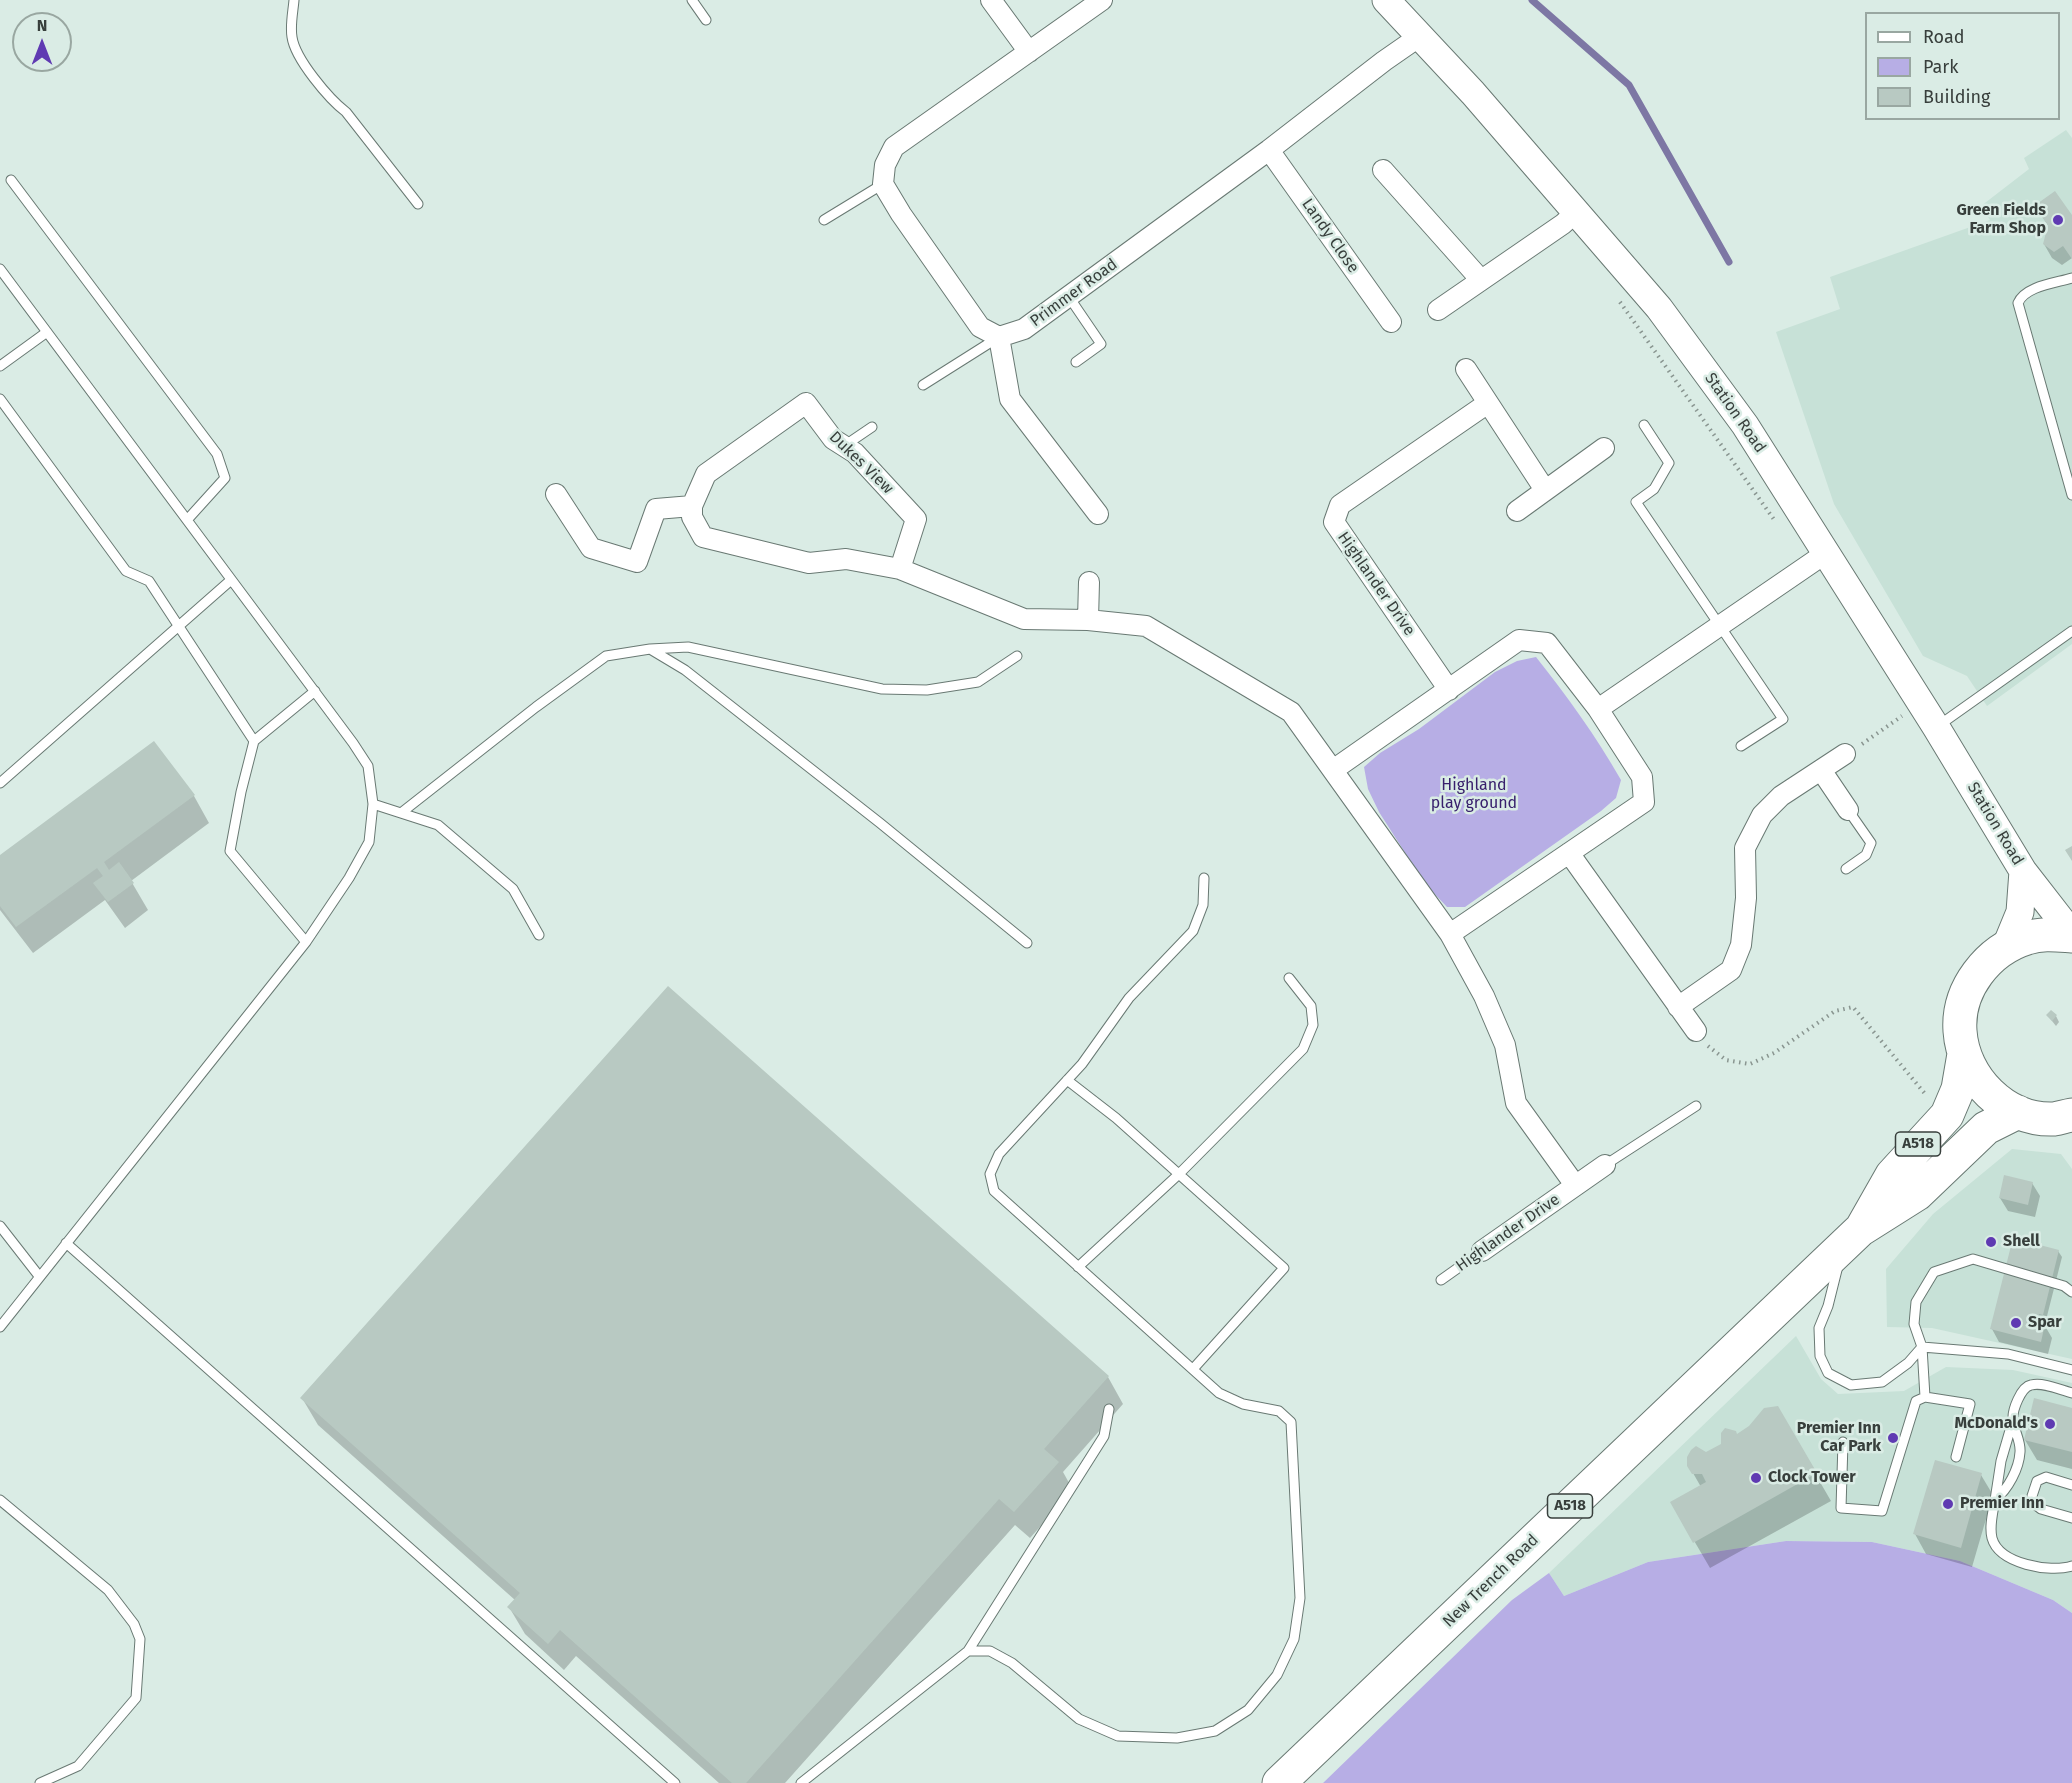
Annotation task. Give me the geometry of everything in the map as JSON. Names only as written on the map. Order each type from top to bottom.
[{"type":"highway","points":[[2072,935],[2051,934],[2028,938],[2006,946],[1986,962],[1971,982],[1963,1005],[1960,1030],[1964,1054],[1977,1079],[1995,1098],[2018,1112],[2036,1117],[2054,1119],[2072,1115]]},
{"type":"highway","name":"New Trench Road","points":[[1851,1238],[1892,1174],[1947,1115],[1958,1089],[1964,1054]]},
{"type":"highway","name":"New Trench Road","points":[[1279,1783],[1851,1238],[1917,1194],[1986,1128],[2018,1112]]},
{"type":"street","points":[[991,0],[1029,51]]},
{"type":"street","points":[[1098,514],[1011,399],[999,337],[980,327],[901,214],[883,184],[885,165],[894,147],[1102,0]]},
{"type":"street","name":"Station Road","points":[[1386,0],[1473,93],[1659,308],[1722,392],[1936,727],[2023,871],[2072,935]]},
{"type":"street","name":"Primmer Road","points":[[999,337],[1024,330],[1269,150],[1383,61],[1420,36]]},
{"type":"street","name":"Landy Close","points":[[1269,150],[1391,322]]},
{"type":"street","points":[[1383,170],[1481,280]]},
{"type":"street","points":[[1437,310],[1563,224],[1576,212]]},
{"type":"street","points":[[1466,369],[1545,490]]},
{"type":"street","name":"Dukes View","points":[[692,506],[706,474],[806,403],[833,439],[855,453],[916,519],[900,569]]},
{"type":"street","name":"Highlander Drive","points":[[1449,690],[1334,522],[1340,505],[1488,403]]},
{"type":"street","points":[[1517,511],[1604,448]]},
{"type":"street","points":[[556,494],[591,548],[638,562],[656,509],[692,506],[692,517],[704,537],[809,563],[846,559],[900,569],[1024,619],[1088,620],[1089,582]]},
{"type":"street","points":[[1598,709],[1826,553]]},
{"type":"street","name":"Highlander Drive","points":[[1088,620],[1146,626],[1291,712],[1450,934],[1484,996],[1505,1045],[1516,1103],[1575,1185]]},
{"type":"street","points":[[1333,770],[1519,640],[1548,643],[1598,709],[1642,777],[1644,801],[1450,934]]},
{"type":"street","points":[[1678,1007],[1731,970],[1741,945],[1745,909],[1745,848],[1762,815],[1781,796],[1845,754]]},
{"type":"street","points":[[1821,770],[1848,810]]},
{"type":"street","points":[[1569,853],[1696,1031]]},
{"type":"street","name":"Station Road","points":[[2006,946],[2020,912],[2023,871]]},
{"type":"street","name":"Highlander Drive","points":[[1482,1251],[1605,1165]]},
{"type":"lane","points":[[294,0],[291,36],[299,56],[332,100],[346,112],[418,204]]},
{"type":"lane","points":[[692,0],[706,20]]},
{"type":"lane","points":[[11,180],[217,454],[225,478],[187,520]]},
{"type":"lane","points":[[824,220],[883,184]]},
{"type":"lane","points":[[0,269],[315,691],[368,766],[373,804],[369,842],[349,878],[306,942],[0,1327]]},
{"type":"lane","points":[[2072,278],[2031,290],[2020,298],[2018,303],[2072,495]]},
{"type":"lane","points":[[1069,297],[1101,344],[1076,363]]},
{"type":"lane","points":[[0,366],[47,332]]},
{"type":"lane","points":[[923,386],[999,337]]},
{"type":"lane","points":[[0,399],[126,571],[149,581],[254,741]]},
{"type":"lane","points":[[1644,425],[1669,463],[1654,489],[1636,502],[1783,719],[1741,746]]},
{"type":"lane","points":[[844,446],[872,427]]},
{"type":"lane","points":[[0,783],[231,580]]},
{"type":"lane","points":[[1936,727],[2072,631]]},
{"type":"lane","points":[[401,813],[536,707],[606,656],[688,647],[882,689],[927,690],[978,682],[1017,656]]},
{"type":"lane","points":[[650,650],[685,670],[732,706],[1027,943]]},
{"type":"lane","points":[[306,942],[230,851],[241,792],[254,741],[315,691]]},
{"type":"lane","points":[[373,804],[438,825],[513,889],[539,935]]},
{"type":"lane","points":[[1846,869],[1866,855],[1871,843],[1848,810]]},
{"type":"lane","points":[[968,1650],[990,1650],[1012,1663],[1079,1719],[1118,1736],[1177,1738],[1215,1731],[1248,1710],[1277,1675],[1294,1639],[1300,1598],[1291,1422],[1279,1411],[1244,1404],[1219,1393],[994,1191],[990,1174],[999,1154],[1082,1064],[1128,998],[1193,931],[1203,905],[1204,878]]},
{"type":"lane","points":[[1078,1267],[1179,1174],[1302,1049],[1313,1025],[1311,1006],[1289,978]]},
{"type":"lane","points":[[1067,1080],[1116,1118],[1284,1268],[1193,1369]]},
{"type":"lane","name":"Highlander Drive","points":[[1605,1165],[1696,1106]]},
{"type":"lane","points":[[0,1226],[39,1276]]},
{"type":"lane","points":[[1851,1238],[1819,1328],[1820,1356],[1828,1373],[1851,1385],[1882,1382],[1908,1363],[1923,1347]]},
{"type":"lane","points":[[66,1243],[675,1783]]},
{"type":"lane","name":"Highlander Drive","points":[[1442,1280],[1482,1251]]},
{"type":"lane","points":[[1925,1397],[1923,1347],[1914,1324],[1916,1302],[1934,1272],[1973,1259],[2064,1286],[2072,1292]]},
{"type":"lane","points":[[1923,1347],[2008,1354],[2072,1370]]},
{"type":"lane","points":[[2072,1393],[2039,1384],[2029,1385],[2024,1389],[2015,1408],[2001,1461],[1990,1528],[1992,1540],[1999,1551],[2023,1563],[2054,1569],[2072,1566]]},
{"type":"lane","points":[[1843,1442],[1841,1508],[1882,1511],[1916,1401],[1925,1397],[1970,1404],[1956,1457]]},
{"type":"lane","points":[[801,1783],[968,1650],[1104,1436],[1109,1409]]},
{"type":"lane","points":[[1995,1500],[2005,1493],[2010,1484],[2020,1452],[2013,1419]]},
{"type":"lane","points":[[2072,1485],[2046,1477],[2037,1481],[2032,1496],[2033,1503],[2040,1509],[2072,1518]]},
{"type":"lane","points":[[0,1500],[108,1590],[134,1624],[140,1639],[136,1698],[78,1766],[40,1783]]},
{"type":"path","points":[[1616,297],[1776,522]]},
{"type":"path","points":[[1845,754],[1855,750],[1903,715],[1910,724]]},
{"type":"path","points":[[1696,1031],[1726,1060],[1750,1064],[1774,1053],[1835,1011],[1853,1007],[1926,1096]]},
{"type":"shaded area","points":[[2066,130],[2072,138],[2072,644],[1987,706],[1967,676],[1923,656],[1834,504],[1776,332],[1840,309],[1830,277],[1990,220],[1981,206],[2029,169],[2024,158]]},
{"type":"shaded area","name":"Shell","points":[[2012,1149],[2061,1154],[2072,1169],[2072,1359],[1932,1328],[1887,1327],[1886,1269],[1933,1214]]},
{"type":"shaded area","points":[[1796,1336],[1821,1379],[1838,1394],[1904,1391],[1946,1367],[2013,1370],[2072,1383],[2072,1613],[2053,1600],[1960,1561],[1872,1542],[1786,1541],[1648,1562],[1564,1596],[1549,1573]]},
{"type":"green space","name":"Highland play ground","points":[[1536,657],[1581,717],[1621,780],[1616,798],[1465,907],[1447,907],[1429,888],[1379,812],[1368,789],[1364,767],[1380,753],[1419,729],[1495,672],[1517,661]]},
{"type":"green space","points":[[1786,1541],[1872,1542],[1960,1561],[2053,1600],[2072,1613],[2072,1783],[1323,1783],[1512,1600],[1549,1573],[1564,1596],[1648,1562]]},
{"type":"building","name":"Green Fields Farm Shop","points":[[2055,191],[2072,215],[2072,259],[2063,246],[2054,252],[2043,244],[2048,225],[2034,206]]},
{"type":"building","points":[[154,741],[195,795],[104,862],[109,870],[119,862],[134,883],[108,902],[93,883],[103,876],[97,868],[16,927],[0,906],[0,855]]},
{"type":"building","points":[[2072,846],[2072,861],[2065,850]]},
{"type":"building","points":[[668,986],[1109,1376],[1044,1449],[1059,1462],[1014,1512],[999,1499],[746,1783],[732,1783],[560,1630],[548,1644],[507,1607],[520,1593],[300,1398]]},
{"type":"building","points":[[2051,1010],[2057,1015],[2052,1021],[2046,1015]]},
{"type":"building","points":[[2004,1175],[2033,1182],[2028,1205],[1999,1198]]},
{"type":"building","points":[[2013,1238],[2059,1250],[2043,1315],[2039,1314],[2037,1322],[2045,1324],[2041,1342],[1990,1329]]},
{"type":"building","name":"McDonald's","points":[[2034,1398],[2072,1408],[2072,1452],[2024,1440]]},
{"type":"building","name":"Clock Tower","points":[[1778,1406],[1817,1473],[1693,1543],[1670,1502],[1706,1482],[1702,1474],[1692,1474],[1687,1466],[1687,1457],[1691,1450],[1696,1446],[1706,1452],[1721,1444],[1721,1433],[1725,1428],[1736,1431],[1737,1434],[1749,1426],[1764,1408]]},
{"type":"building","name":"Premier Inn","points":[[1935,1460],[1982,1473],[1961,1548],[1913,1534]]},
{"type":"waterway","points":[[1532,0],[1629,85],[1729,262]]},
{"type":"place","name":"Green Fields Farm Shop","points":[[2058,220]]},
{"type":"place","name":"Shell","points":[[1991,1242]]},
{"type":"place","name":"Spar","points":[[2016,1323]]},
{"type":"place","name":"McDonald's","points":[[2050,1424]]},
{"type":"place","name":"Premier Inn Car Park","points":[[1893,1438]]},
{"type":"place","name":"Clock Tower","points":[[1756,1478]]},
{"type":"place","name":"Premier Inn","points":[[1948,1504]]}]
